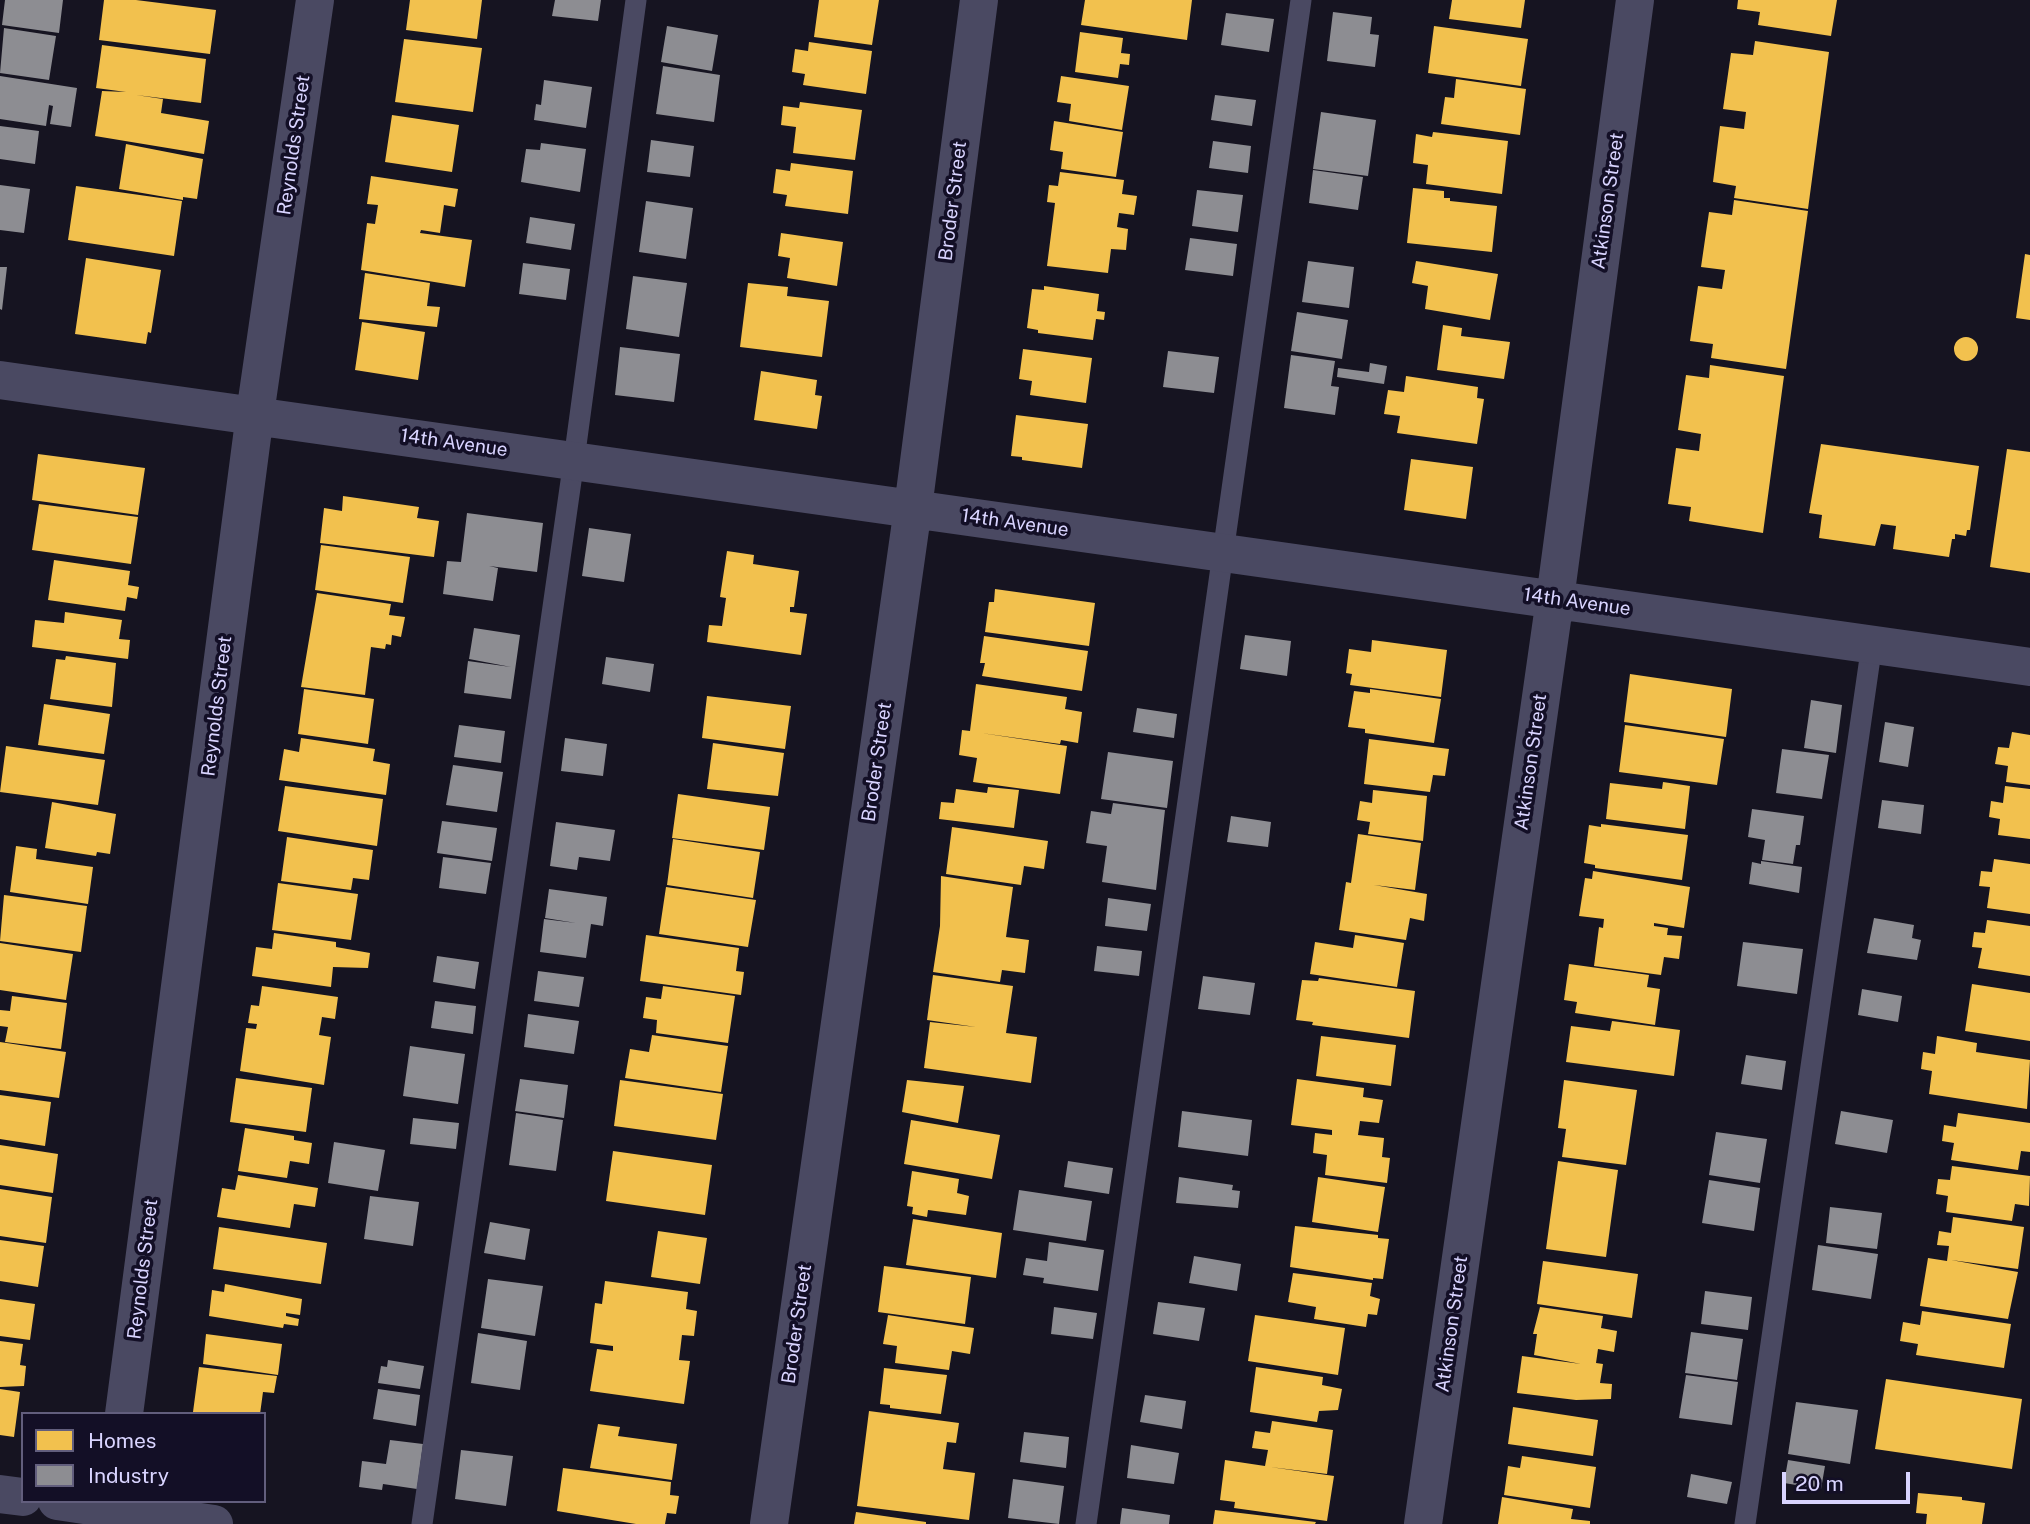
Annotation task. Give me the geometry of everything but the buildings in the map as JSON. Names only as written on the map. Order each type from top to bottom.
[{"type":"street","name":"Reynolds Street","points":[[124,1412],[255,414],[315,0]]},
{"type":"street","name":"Broder Street","points":[[769,1524],[913,508],[979,0]]},
{"type":"street","name":"Atkinson Street","points":[[1423,1524],[1555,599],[1635,0]]},
{"type":"street","name":"14th Avenue","points":[[0,380],[2030,667]]},
{"type":"street","points":[[0,1494],[21,1497]]},
{"type":"street","points":[[68,1503],[214,1524]]},
{"type":"lane","points":[[422,1524],[574,460],[636,0]]},
{"type":"lane","points":[[1086,1524],[1301,0]]},
{"type":"lane","points":[[1745,1524],[1872,644]]}]
